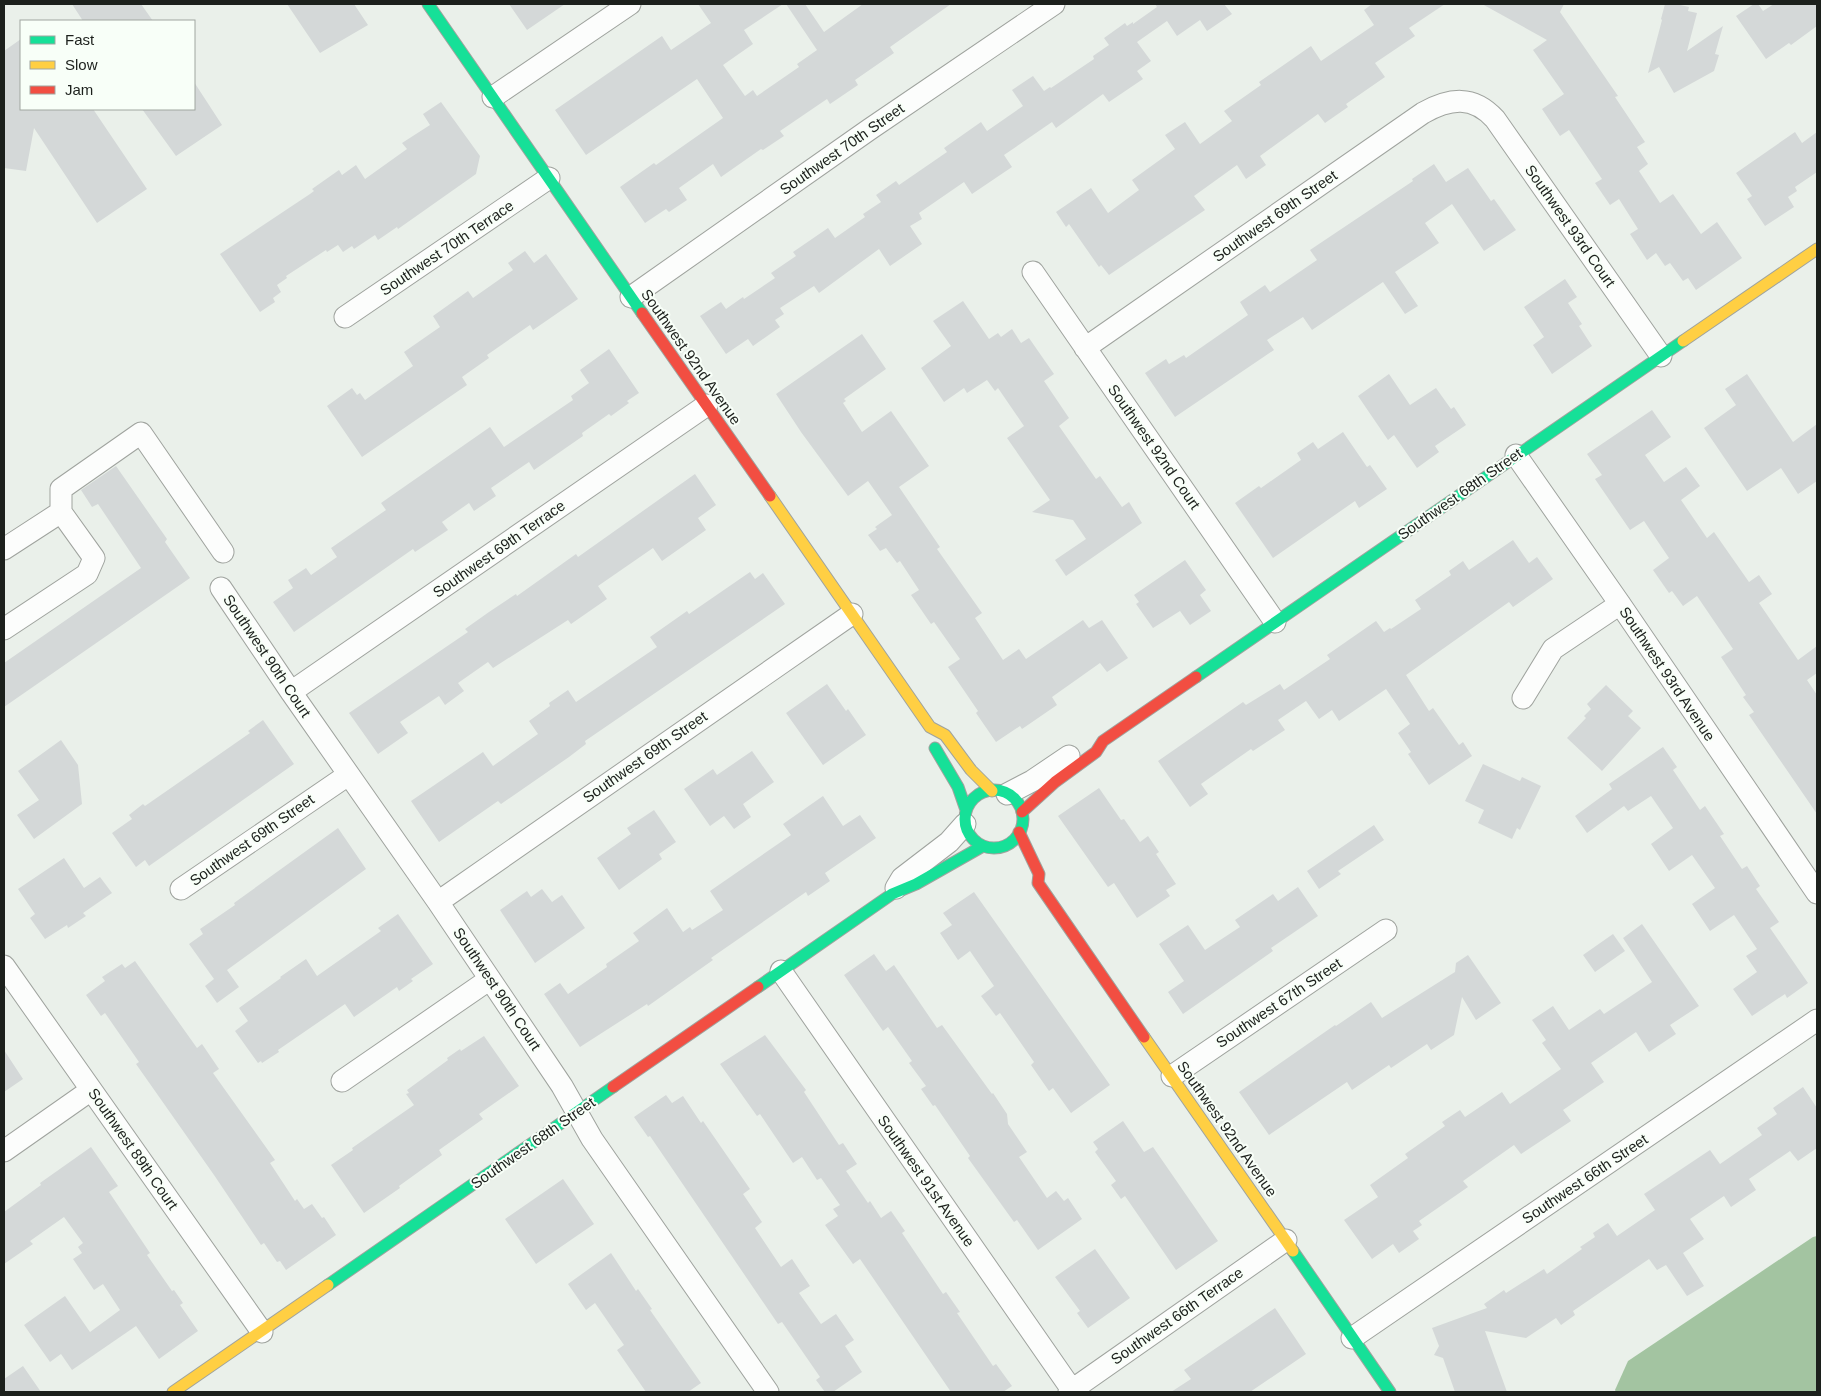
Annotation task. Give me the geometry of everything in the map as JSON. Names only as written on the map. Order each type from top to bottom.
[{"type":"street","name":"Southwest 92nd Avenue","points":[[428,4],[930,727],[945,736],[971,770],[1000,792]]},
{"type":"street","points":[[493,97],[630,4]]},
{"type":"street","name":"Southwest 70th Street","points":[[631,297],[870,129],[1054,4]]},
{"type":"street","name":"Southwest 69th Street","points":[[1085,348],[1423,113],[1455,101],[1472,102]]},
{"type":"street","name":"Southwest 93rd Court","points":[[1472,102],[1484,108],[1496,119],[1661,356]]},
{"type":"street","name":"Southwest 70th Terrace","points":[[345,317],[549,178]]},
{"type":"street","name":"Southwest 68th Street","points":[[1022,812],[1055,782],[1096,752],[1103,741],[1817,249]]},
{"type":"street","name":"Southwest 92nd Court","points":[[1033,272],[1275,622]]},
{"type":"street","name":"Southwest 69th Terrace","points":[[291,692],[707,405]]},
{"type":"street","points":[[4,629],[87,574],[94,558],[61,512],[61,489],[141,433],[223,552]]},
{"type":"street","name":"Southwest 93rd Avenue","points":[[1516,455],[1817,893]]},
{"type":"street","points":[[4,549],[61,512]]},
{"type":"street","name":"Southwest 90th Court","points":[[221,588],[490,979],[562,1086],[592,1139],[768,1392]]},
{"type":"street","points":[[1523,698],[1553,649],[1620,604]]},
{"type":"street","name":"Southwest 69th Street","points":[[438,902],[852,614]]},
{"type":"street","name":"Southwest 92nd Avenue","points":[[930,727],[933,745],[958,787],[966,817]]},
{"type":"street","name":"Southwest 68th Street","points":[[1000,792],[1032,781],[1090,742],[1103,741]]},
{"type":"street","name":"Southwest 69th Street","points":[[181,889],[348,775]]},
{"type":"street","points":[[999,848],[1014,839],[1019,832],[1022,826],[1022,812],[1014,798],[1000,792],[984,792],[976,796],[966,817],[969,835],[983,846],[999,848],[1010,859]]},
{"type":"street","name":"Southwest 68th Street","points":[[892,894],[902,878],[949,842],[966,817]]},
{"type":"street","name":"Southwest 92nd Avenue","points":[[1019,832],[1039,874],[1038,883]]},
{"type":"street","name":"Southwest 68th Street","points":[[173,1392],[892,894],[910,888],[950,863],[983,846]]},
{"type":"street","name":"Southwest 92nd Avenue","points":[[1026,876],[1038,883],[1390,1392]]},
{"type":"street","name":"Southwest 67th Street","points":[[1172,1076],[1386,930]]},
{"type":"street","name":"Southwest 89th Court","points":[[4,966],[262,1332]]},
{"type":"street","name":"Southwest 91st Avenue","points":[[781,971],[1070,1391]]},
{"type":"street","points":[[342,1081],[490,979]]},
{"type":"street","name":"Southwest 66th Street","points":[[1352,1338],[1817,1020]]},
{"type":"street","points":[[4,1150],[91,1090]]},
{"type":"street","name":"Southwest 66th Terrace","points":[[1070,1391],[1286,1240]]},
{"type":"shaded area","points":[[1817,1236],[1817,1392],[1616,1392],[1615,1390],[1628,1361]]},
{"type":"building","points":[[72,4],[141,4],[152,20],[82,20]]},
{"type":"building","points":[[287,4],[354,4],[368,25],[320,53]]},
{"type":"building","points":[[509,4],[565,4],[527,30]]},
{"type":"building","points":[[698,4],[783,4],[744,30],[753,44],[723,65],[745,96],[753,90],[757,96],[799,67],[797,64],[817,50],[786,4],[805,4],[824,32],[863,4],[951,4],[890,47],[894,53],[855,80],[858,85],[830,104],[827,99],[780,131],[784,136],[763,150],[761,149],[721,177],[713,164],[679,188],[687,200],[669,212],[666,209],[645,223],[620,187],[654,163],[656,165],[723,118],[697,79],[586,155],[555,110],[662,36],[671,50],[711,23]]},
{"type":"building","points":[[1155,4],[1224,4],[1232,14],[1207,31],[1200,20],[1177,36],[1167,21],[1137,42],[1151,61],[1137,71],[1143,79],[1109,102],[1103,94],[1056,128],[1052,122],[1004,155],[1012,167],[972,194],[964,182],[919,213],[922,219],[910,226],[922,244],[890,266],[879,249],[819,293],[814,286],[780,308],[784,314],[775,320],[780,327],[753,346],[748,339],[726,354],[700,316],[721,302],[726,309],[775,278],[771,273],[796,256],[793,252],[828,228],[835,238],[865,217],[863,214],[881,202],[876,195],[896,181],[899,185],[947,152],[944,148],[981,122],[987,131],[1023,106],[1012,90],[1033,76],[1044,91],[1051,88],[1094,59],[1093,56],[1109,45],[1104,38],[1125,23],[1127,26],[1133,22],[1133,24],[1157,7]]},
{"type":"building","points":[[1372,4],[1445,4],[1409,28],[1415,36],[1375,63],[1385,77],[1346,104],[1348,107],[1325,123],[1318,114],[1260,156],[1266,165],[1246,179],[1237,165],[1194,196],[1205,210],[1109,275],[1101,265],[1099,267],[1069,224],[1066,227],[1056,212],[1091,188],[1108,213],[1139,190],[1132,180],[1175,149],[1165,135],[1185,122],[1200,144],[1232,121],[1224,111],[1261,85],[1259,82],[1311,46],[1321,61],[1374,25],[1364,10]]},
{"type":"building","points":[[1482,4],[1564,4],[1560,12],[1618,96],[1615,97],[1645,142],[1637,147],[1648,164],[1639,171],[1660,203],[1673,194],[1701,234],[1717,222],[1742,258],[1696,290],[1688,278],[1683,281],[1670,263],[1665,266],[1656,253],[1647,260],[1630,234],[1638,229],[1619,199],[1610,205],[1595,183],[1602,179],[1569,130],[1560,136],[1542,109],[1564,94],[1533,50],[1547,40]]},
{"type":"building","points":[[1665,4],[1689,7],[1688,11],[1697,13],[1687,51],[1723,26],[1715,54],[1719,55],[1714,71],[1674,93],[1659,67],[1648,73]]},
{"type":"building","points":[[1754,4],[1758,4],[1763,11],[1774,4],[1817,4],[1817,26],[1791,45],[1789,43],[1766,59],[1736,16]]},
{"type":"building","points":[[20,40],[20,110],[94,110],[147,189],[97,223],[34,128],[26,171],[4,168],[4,51]]},
{"type":"building","points":[[195,84],[222,125],[176,156],[143,110],[195,110]]},
{"type":"building","points":[[441,102],[480,156],[476,174],[398,229],[397,227],[378,240],[375,235],[354,249],[352,246],[343,252],[338,245],[327,252],[326,250],[286,276],[287,278],[277,285],[281,292],[273,298],[275,302],[260,312],[220,254],[310,194],[314,191],[312,189],[339,170],[342,175],[356,165],[365,179],[407,149],[402,143],[430,125],[423,114]]},
{"type":"building","points":[[1795,132],[1802,143],[1817,132],[1817,172],[1795,187],[1797,191],[1788,197],[1794,207],[1765,226],[1747,199],[1752,196],[1736,173]]},
{"type":"building","points":[[1434,164],[1446,182],[1468,168],[1491,201],[1494,199],[1516,230],[1484,251],[1452,204],[1425,223],[1439,243],[1395,272],[1418,306],[1405,314],[1383,282],[1312,330],[1303,317],[1267,340],[1274,350],[1175,417],[1145,373],[1166,359],[1169,364],[1184,355],[1186,358],[1248,315],[1240,302],[1265,285],[1270,292],[1317,260],[1310,250],[1413,181],[1412,179]]},
{"type":"building","points":[[525,251],[534,263],[546,254],[578,299],[533,330],[530,325],[487,355],[489,358],[462,377],[467,385],[362,457],[327,406],[352,388],[357,395],[360,393],[365,400],[413,366],[404,352],[440,327],[433,316],[468,291],[473,298],[513,270],[508,263]]},
{"type":"building","points":[[1565,279],[1577,297],[1568,303],[1582,324],[1579,326],[1592,346],[1552,374],[1533,345],[1544,337],[1524,307]]},
{"type":"building","points":[[963,301],[989,339],[998,333],[1001,337],[1012,329],[1021,343],[1029,338],[1054,374],[1044,381],[1069,418],[1059,426],[1096,479],[1100,476],[1122,507],[1129,502],[1142,523],[1066,576],[1055,560],[1086,539],[1073,520],[1032,512],[1050,500],[1007,438],[1024,426],[998,388],[995,391],[987,380],[967,393],[964,388],[944,402],[921,368],[951,346],[933,321]]},
{"type":"building","points":[[862,334],[886,369],[844,399],[846,401],[843,403],[862,432],[891,411],[929,466],[899,487],[940,547],[937,549],[982,613],[975,618],[1003,660],[1019,649],[1026,659],[1083,620],[1089,628],[1102,620],[1128,658],[1107,672],[1100,663],[1052,697],[1057,705],[1022,729],[1020,726],[996,742],[976,713],[978,711],[948,667],[960,659],[934,622],[931,624],[911,595],[919,590],[900,561],[897,563],[886,548],[880,551],[868,535],[877,529],[875,527],[892,515],[868,481],[848,496],[776,394]]},
{"type":"building","points":[[609,349],[639,393],[627,401],[629,403],[582,433],[583,436],[534,470],[529,462],[491,488],[496,496],[474,511],[469,503],[442,522],[448,530],[415,552],[413,549],[294,632],[273,602],[293,588],[288,580],[306,568],[311,575],[337,557],[331,548],[386,510],[381,503],[490,427],[504,447],[573,400],[571,396],[589,383],[580,370]]},
{"type":"building","points":[[1389,374],[1410,405],[1436,388],[1451,409],[1454,407],[1466,425],[1435,446],[1439,452],[1417,468],[1394,435],[1388,440],[1358,396]]},
{"type":"building","points":[[1747,374],[1793,442],[1817,424],[1817,481],[1798,494],[1781,468],[1747,491],[1704,428],[1736,405],[1725,389]]},
{"type":"building","points":[[1652,410],[1671,437],[1645,455],[1664,482],[1686,467],[1700,486],[1681,500],[1707,538],[1714,532],[1749,582],[1759,575],[1772,594],[1759,603],[1798,660],[1817,646],[1817,673],[1807,680],[1817,695],[1817,814],[1749,715],[1754,712],[1743,697],[1746,695],[1721,657],[1733,649],[1697,596],[1683,606],[1672,591],[1669,593],[1653,570],[1669,558],[1644,521],[1630,530],[1595,479],[1602,475],[1587,454]]},
{"type":"building","points":[[1343,432],[1367,467],[1370,465],[1387,489],[1359,508],[1355,501],[1273,558],[1235,503],[1259,486],[1261,488],[1301,460],[1297,453],[1313,442],[1318,449]]},
{"type":"building","points":[[116,466],[167,539],[165,542],[190,578],[4,707],[4,663],[141,568],[98,504],[92,507],[81,490]]},
{"type":"building","points":[[695,474],[716,505],[698,518],[706,530],[662,561],[653,548],[598,586],[607,599],[571,624],[568,620],[493,668],[488,662],[458,683],[464,691],[445,705],[439,696],[400,722],[408,733],[378,754],[349,713],[468,632],[465,629],[489,612],[516,594],[517,596],[576,554],[578,557]]},
{"type":"building","points":[[1513,540],[1529,563],[1537,557],[1553,579],[1513,607],[1509,602],[1406,675],[1429,711],[1433,708],[1459,745],[1463,742],[1472,756],[1429,785],[1408,754],[1411,752],[1398,733],[1410,724],[1386,689],[1339,721],[1332,710],[1319,719],[1306,701],[1278,720],[1285,730],[1253,751],[1251,749],[1201,784],[1208,794],[1190,807],[1158,761],[1243,702],[1246,705],[1280,684],[1284,690],[1330,659],[1327,655],[1376,621],[1384,632],[1391,629],[1421,609],[1415,600],[1451,575],[1449,571],[1463,561],[1469,570]]},
{"type":"building","points":[[1185,560],[1206,590],[1200,595],[1211,611],[1190,625],[1180,611],[1153,628],[1136,604],[1139,602],[1134,595]]},
{"type":"building","points":[[750,572],[755,579],[763,573],[785,604],[585,741],[586,744],[569,757],[501,804],[498,801],[439,842],[411,801],[483,752],[493,766],[538,734],[529,721],[550,706],[549,703],[568,690],[576,702],[657,647],[650,637],[687,611],[689,614]]},
{"type":"building","points":[[827,684],[866,735],[823,765],[786,713]]},
{"type":"building","points":[[1606,685],[1633,711],[1628,716],[1641,728],[1602,771],[1567,738],[1586,718],[1584,716],[1591,709],[1587,704]]},
{"type":"building","points":[[263,720],[294,764],[149,866],[145,860],[136,867],[112,833],[132,819],[129,815],[143,804],[145,806],[250,733],[248,731]]},
{"type":"building","points":[[61,740],[78,765],[82,804],[34,839],[17,815],[39,800],[18,771]]},
{"type":"building","points":[[1663,747],[1677,767],[1673,770],[1700,810],[1705,806],[1724,834],[1720,836],[1742,869],[1747,866],[1760,886],[1756,889],[1779,922],[1770,928],[1808,983],[1787,998],[1785,994],[1752,1016],[1733,989],[1757,972],[1746,956],[1757,949],[1734,915],[1710,931],[1692,904],[1715,888],[1692,855],[1669,871],[1651,844],[1673,828],[1651,796],[1628,811],[1624,806],[1587,833],[1575,816],[1612,789],[1609,784]]},
{"type":"building","points":[[752,751],[774,782],[743,804],[751,817],[734,829],[724,816],[710,826],[684,789],[713,769],[717,775]]},
{"type":"building","points":[[1483,764],[1520,781],[1522,777],[1541,786],[1520,830],[1517,828],[1512,839],[1478,823],[1484,810],[1465,801]]},
{"type":"building","points":[[1099,788],[1121,820],[1124,819],[1140,842],[1148,836],[1159,852],[1156,854],[1176,884],[1166,890],[1170,896],[1137,918],[1114,883],[1108,887],[1058,816]]},
{"type":"building","points":[[823,796],[843,826],[860,815],[876,838],[825,873],[830,881],[808,896],[806,892],[711,958],[713,960],[648,1006],[647,1004],[580,1047],[544,994],[560,983],[568,994],[607,967],[606,964],[639,941],[633,933],[667,908],[683,932],[690,927],[692,930],[723,910],[710,891],[791,835],[783,824]]},
{"type":"building","points":[[654,810],[676,842],[659,854],[662,859],[619,890],[597,858],[631,834],[627,828]]},
{"type":"building","points":[[1374,825],[1384,840],[1338,871],[1341,874],[1319,889],[1307,871]]},
{"type":"building","points":[[338,828],[366,869],[227,970],[239,987],[217,1003],[205,986],[214,979],[189,944],[203,934],[200,929]]},
{"type":"building","points":[[64,858],[84,888],[100,877],[112,893],[83,913],[86,916],[68,928],[67,925],[45,939],[30,918],[35,914],[18,889]]},
{"type":"building","points":[[1298,887],[1318,916],[1271,948],[1273,951],[1183,1014],[1168,992],[1184,981],[1159,944],[1188,925],[1205,950],[1240,927],[1235,920],[1273,894],[1278,901]]},
{"type":"building","points":[[542,889],[552,902],[562,895],[585,928],[535,963],[500,910],[527,891],[531,897]]},
{"type":"building","points":[[974,892],[1110,1085],[1071,1113],[1053,1088],[1049,1091],[1031,1065],[1034,1062],[1000,1013],[996,1016],[981,996],[994,986],[970,951],[958,960],[940,933],[952,925],[943,913]]},
{"type":"building","points":[[398,914],[433,964],[411,979],[413,981],[399,991],[397,987],[354,1017],[345,1004],[278,1050],[279,1052],[262,1063],[261,1061],[258,1063],[235,1031],[248,1021],[239,1008],[306,959],[317,976],[381,931],[378,928]]},
{"type":"building","points":[[1642,924],[1699,1006],[1670,1025],[1676,1034],[1649,1052],[1636,1032],[1591,1063],[1604,1082],[1563,1110],[1571,1121],[1521,1154],[1514,1145],[1463,1181],[1468,1187],[1419,1221],[1422,1225],[1413,1231],[1419,1239],[1399,1253],[1393,1244],[1372,1259],[1344,1220],[1378,1197],[1370,1185],[1408,1158],[1405,1154],[1445,1126],[1442,1122],[1460,1110],[1465,1117],[1502,1092],[1510,1104],[1561,1069],[1542,1043],[1546,1040],[1532,1020],[1553,1006],[1569,1030],[1600,1009],[1604,1014],[1652,982],[1623,938]]},
{"type":"building","points":[[1613,934],[1625,951],[1595,972],[1583,955]]},
{"type":"building","points":[[874,954],[886,971],[894,965],[937,1028],[942,1025],[993,1093],[1007,1114],[1008,1124],[1027,1152],[1019,1157],[1047,1198],[1056,1191],[1064,1201],[1068,1198],[1082,1219],[1038,1250],[1017,1220],[1014,1222],[968,1158],[970,1156],[935,1105],[933,1106],[921,1089],[926,1086],[909,1063],[912,1061],[888,1027],[883,1031],[844,975]]},
{"type":"building","points":[[1468,955],[1501,1003],[1476,1020],[1462,997],[1454,1035],[1431,1050],[1427,1044],[1391,1068],[1389,1065],[1352,1090],[1347,1082],[1269,1135],[1239,1092],[1371,1002],[1382,1018],[1455,972],[1456,963]]},
{"type":"building","points":[[135,961],[197,1048],[202,1044],[219,1069],[213,1073],[275,1160],[270,1163],[295,1201],[297,1199],[304,1209],[312,1204],[322,1218],[324,1217],[336,1235],[286,1270],[280,1261],[277,1262],[264,1243],[261,1245],[136,1064],[139,1062],[105,1013],[101,1016],[86,995],[105,981],[102,977],[122,964],[125,968]]},
{"type":"building","points":[[765,1035],[806,1090],[804,1092],[839,1145],[843,1143],[857,1164],[846,1171],[868,1203],[870,1201],[881,1218],[891,1211],[905,1231],[902,1233],[943,1294],[946,1292],[960,1312],[957,1313],[993,1366],[996,1364],[1012,1386],[1003,1392],[951,1392],[860,1259],[853,1264],[825,1225],[838,1216],[833,1209],[840,1205],[821,1178],[817,1180],[802,1157],[793,1163],[760,1114],[757,1116],[720,1064]]},
{"type":"building","points":[[484,1036],[519,1086],[479,1114],[483,1119],[439,1150],[442,1155],[364,1213],[331,1165],[414,1105],[406,1094],[409,1093],[407,1090],[448,1060],[447,1058]]},
{"type":"building","points":[[4,1050],[23,1079],[4,1092]]},
{"type":"building","points":[[1803,1087],[1817,1108],[1817,1148],[1798,1161],[1790,1151],[1749,1179],[1756,1190],[1731,1207],[1724,1196],[1690,1219],[1704,1239],[1683,1253],[1704,1286],[1687,1296],[1666,1265],[1657,1270],[1649,1259],[1573,1311],[1575,1315],[1561,1325],[1556,1318],[1526,1338],[1485,1331],[1507,1392],[1455,1392],[1443,1358],[1434,1355],[1439,1346],[1432,1328],[1487,1308],[1484,1304],[1504,1290],[1506,1293],[1544,1269],[1547,1274],[1582,1249],[1580,1247],[1595,1237],[1593,1233],[1608,1223],[1617,1236],[1655,1210],[1644,1194],[1710,1150],[1720,1164],[1762,1135],[1757,1128],[1777,1114],[1773,1108]]},
{"type":"building","points":[[666,1095],[672,1103],[683,1096],[701,1123],[703,1121],[750,1189],[743,1194],[762,1222],[755,1228],[781,1267],[792,1259],[810,1286],[799,1293],[821,1324],[836,1314],[854,1340],[845,1346],[862,1372],[833,1392],[825,1392],[816,1380],[820,1377],[782,1322],[778,1324],[650,1136],[648,1137],[634,1117]]},
{"type":"building","points":[[1123,1121],[1144,1152],[1153,1147],[1218,1241],[1176,1270],[1125,1196],[1121,1199],[1111,1185],[1116,1181],[1095,1152],[1098,1149],[1093,1142]]},
{"type":"building","points":[[91,1147],[118,1186],[109,1192],[150,1253],[147,1255],[172,1291],[174,1290],[183,1303],[180,1305],[198,1331],[159,1359],[136,1326],[72,1370],[61,1354],[50,1362],[24,1325],[65,1296],[90,1332],[120,1310],[103,1284],[94,1290],[73,1259],[82,1253],[78,1247],[83,1243],[64,1217],[30,1241],[33,1244],[4,1264],[4,1212],[41,1185],[40,1183]]},
{"type":"building","points":[[563,1179],[594,1224],[536,1264],[505,1219]]},
{"type":"building","points":[[1095,1249],[1130,1298],[1088,1328],[1077,1313],[1080,1311],[1055,1277]]},
{"type":"building","points":[[611,1253],[636,1291],[638,1289],[652,1309],[650,1310],[701,1383],[688,1392],[646,1392],[617,1350],[624,1345],[595,1303],[586,1310],[568,1284]]},
{"type":"building","points":[[1275,1308],[1306,1354],[1250,1392],[1171,1392],[1191,1379],[1184,1370]]},
{"type":"building","points":[[23,1366],[41,1392],[4,1392],[4,1379]]},
{"type":"traffic: fast","points":[[428,4],[642,313]]},
{"type":"traffic: fast","points":[[1196,677],[1683,341]]},
{"type":"traffic: fast","points":[[935,748],[958,787],[966,810]]},
{"type":"traffic: fast","points":[[994,790],[1005,792],[1018,803],[1023,819],[1021,830],[1010,843],[994,848],[983,846],[970,835],[965,819],[967,808],[978,795],[994,790]]},
{"type":"traffic: fast","points":[[758,987],[892,894],[916,884],[983,846]]},
{"type":"traffic: fast","points":[[328,1285],[613,1087]]},
{"type":"traffic: fast","points":[[1293,1251],[1390,1392]]},
{"type":"traffic: slow","points":[[1683,341],[1817,249]]},
{"type":"traffic: slow","points":[[770,496],[930,727],[945,735],[971,770],[992,791]]},
{"type":"traffic: slow","points":[[1144,1037],[1293,1251]]},
{"type":"traffic: slow","points":[[173,1392],[328,1285]]},
{"type":"traffic: jam","points":[[642,313],[770,496]]},
{"type":"traffic: jam","points":[[1022,812],[1055,782],[1096,752],[1103,741],[1196,677]]},
{"type":"traffic: jam","points":[[1019,832],[1039,874],[1038,883],[1144,1037]]},
{"type":"traffic: jam","points":[[613,1087],[758,987]]}]
